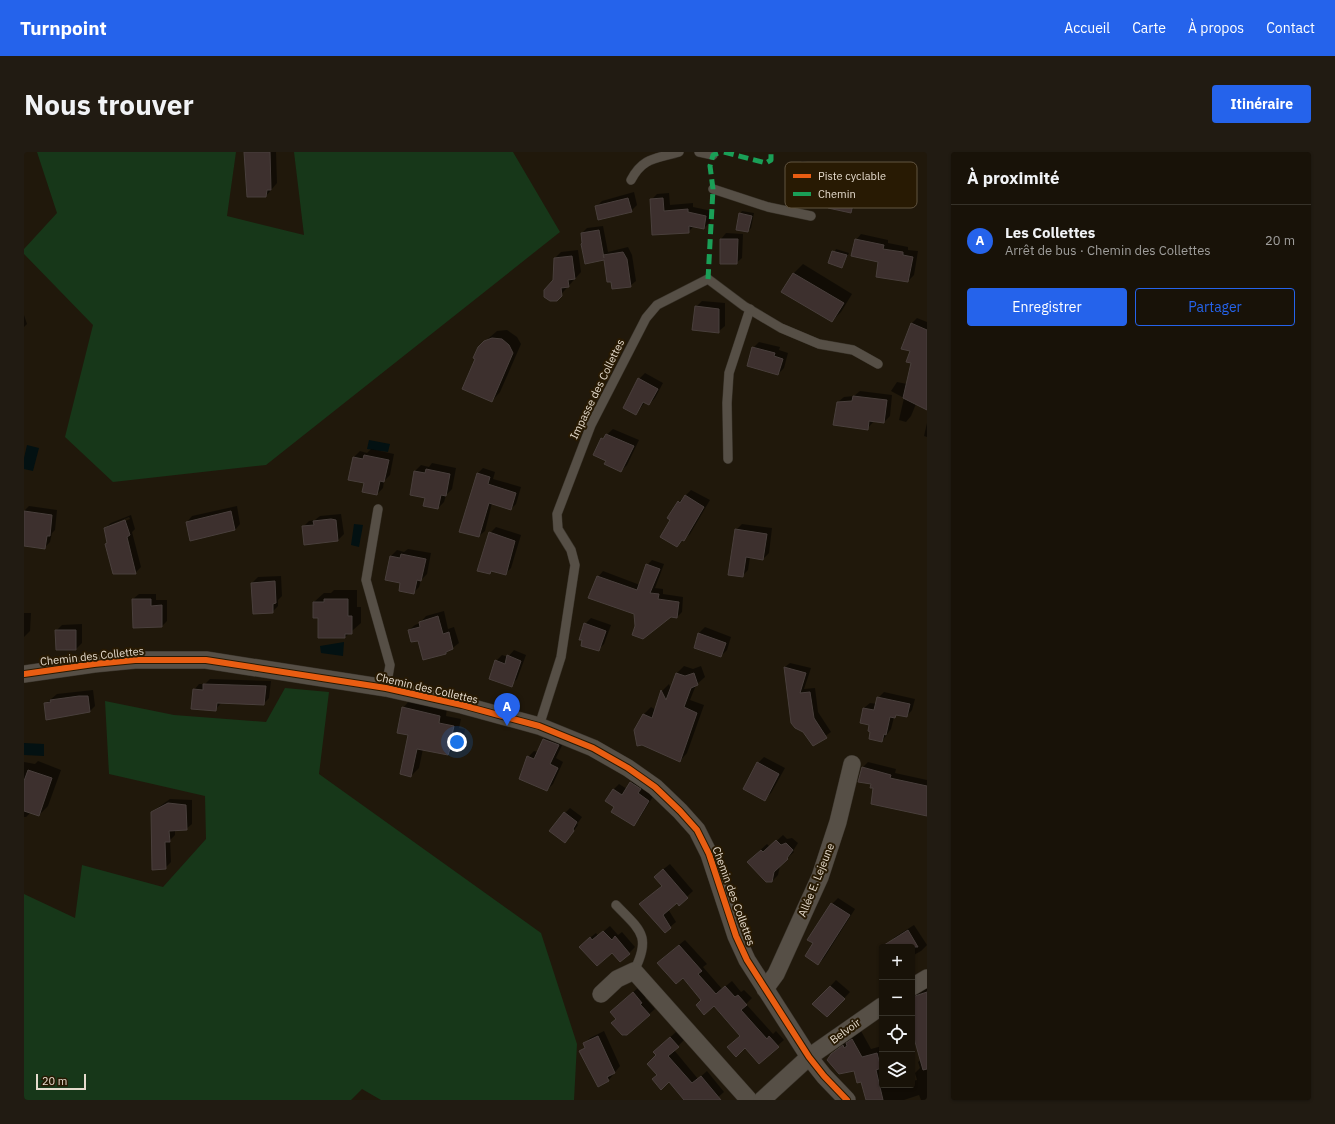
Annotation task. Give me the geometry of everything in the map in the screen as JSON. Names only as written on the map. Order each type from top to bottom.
[{"type":"street","name":"Chemin des Collettes","points":[[24,674],[135,660],[206,660],[386,688],[462,705],[538,726],[593,748],[628,768],[655,787],[693,825],[709,854],[742,948],[765,988],[809,1057],[824,1076],[847,1100]]},
{"type":"street","name":"Allée E. Lejeune","points":[[765,988],[776,974],[820,877],[838,822],[852,764]]},
{"type":"street","points":[[601,994],[616,979],[634,971],[750,1100]]},
{"type":"street","points":[[915,985],[927,978]]},
{"type":"street","name":"Belvoir","points":[[809,1057],[879,1008]]},
{"type":"street","points":[[762,1100],[809,1057]]},
{"type":"lane","points":[[631,180],[638,167],[648,161],[679,152]]},
{"type":"lane","points":[[699,152],[713,155]]},
{"type":"lane","points":[[713,189],[768,208],[811,216]]},
{"type":"lane","name":"Impasse des Collettes","points":[[538,726],[561,657],[575,565],[571,550],[558,529],[557,514],[594,419],[646,318],[657,305],[708,279],[750,310],[781,328],[820,344],[853,350],[878,364]]},
{"type":"lane","points":[[728,459],[727,403],[729,373],[750,310]]},
{"type":"lane","points":[[378,509],[366,580],[390,665],[386,688]]},
{"type":"lane","points":[[616,905],[640,931],[644,944],[640,960],[634,971]]},
{"type":"green space","points":[[37,152],[236,152],[227,216],[304,235],[294,152],[513,152],[560,232],[266,465],[113,482],[65,437],[93,325],[24,254],[24,249],[57,213]]},
{"type":"green space","points":[[285,688],[329,692],[319,774],[541,933],[577,1044],[574,1100],[381,1100],[362,1089],[351,1100],[24,1100],[24,894],[75,918],[82,865],[163,887],[206,839],[205,796],[109,774],[105,701],[174,715],[266,722]]},
{"type":"shaded area","points":[[369,440],[390,444],[388,452],[367,449]]},
{"type":"shaded area","points":[[27,445],[39,448],[33,471],[24,469],[24,458]]},
{"type":"shaded area","points":[[354,524],[363,525],[359,547],[351,545]]},
{"type":"shaded area","points":[[344,642],[343,656],[321,653],[320,646]]},
{"type":"shaded area","points":[[24,743],[44,744],[44,756],[24,755]]},
{"type":"building","points":[[244,152],[270,152],[271,190],[267,190],[266,197],[247,197]]},
{"type":"building","points":[[628,198],[632,212],[598,220],[595,206]]},
{"type":"building","points":[[663,198],[664,211],[688,209],[688,212],[706,216],[704,229],[689,226],[689,233],[652,235],[650,199]]},
{"type":"building","points":[[828,208],[852,208],[851,213]]},
{"type":"building","points":[[739,213],[752,216],[748,232],[736,230]]},
{"type":"building","points":[[599,230],[603,255],[623,252],[627,259],[631,287],[612,289],[611,282],[607,282],[604,260],[585,264],[581,244],[581,233]]},
{"type":"building","points":[[720,239],[738,239],[737,264],[720,264]]},
{"type":"building","points":[[855,239],[884,245],[883,249],[903,252],[903,255],[913,257],[908,282],[876,277],[878,262],[851,256]]},
{"type":"building","points":[[832,251],[847,255],[842,268],[828,263]]},
{"type":"building","points":[[572,256],[575,279],[568,280],[569,287],[561,288],[562,296],[557,301],[550,301],[544,297],[544,290],[553,280],[554,258]]},
{"type":"building","points":[[793,273],[844,303],[832,322],[781,292]]},
{"type":"building","points":[[695,306],[719,309],[719,333],[692,330]]},
{"type":"building","points":[[911,323],[927,330],[927,410],[903,398],[911,363],[906,362],[910,351],[901,349]]},
{"type":"building","points":[[492,338],[502,339],[509,345],[513,353],[492,402],[462,389],[475,359],[473,358],[478,347],[484,341]]},
{"type":"building","points":[[752,347],[775,353],[774,356],[783,359],[778,375],[747,366]]},
{"type":"building","points":[[638,378],[658,389],[649,405],[643,402],[636,415],[623,408]]},
{"type":"building","points":[[853,396],[887,400],[884,423],[869,421],[868,430],[833,425],[837,402],[852,401]]},
{"type":"building","points":[[606,434],[634,446],[621,472],[604,464],[606,461],[593,455],[601,438],[603,439]]},
{"type":"building","points":[[364,455],[389,460],[384,482],[380,481],[377,495],[362,492],[364,483],[348,480],[353,457],[363,459]]},
{"type":"building","points":[[426,469],[450,474],[446,496],[441,495],[438,509],[423,506],[425,498],[410,495],[414,471],[425,473]]},
{"type":"building","points":[[477,473],[490,477],[488,484],[516,493],[511,510],[489,503],[479,537],[459,532]]},
{"type":"building","points":[[685,495],[704,507],[684,541],[682,540],[677,547],[660,537],[670,520],[667,518],[678,501],[680,503]]},
{"type":"building","points":[[24,511],[52,515],[50,536],[47,536],[45,549],[24,546]]},
{"type":"building","points":[[231,511],[235,530],[190,541],[186,522]]},
{"type":"building","points":[[331,519],[336,520],[338,541],[304,545],[302,526],[314,525],[313,521]]},
{"type":"building","points":[[125,520],[130,535],[127,537],[136,574],[113,574],[105,544],[107,543],[104,528]]},
{"type":"building","points":[[735,529],[767,534],[763,560],[746,557],[743,577],[728,575]]},
{"type":"building","points":[[489,532],[515,541],[506,575],[491,571],[490,574],[477,571]]},
{"type":"building","points":[[401,554],[426,559],[421,581],[417,580],[414,594],[399,591],[400,583],[385,580],[390,556],[400,558]]},
{"type":"building","points":[[646,564],[660,569],[650,593],[659,594],[658,599],[679,602],[677,618],[671,617],[643,639],[632,635],[635,626],[634,614],[588,598],[597,576],[637,590]]},
{"type":"building","points":[[275,581],[276,603],[273,604],[273,613],[253,614],[251,583]]},
{"type":"building","points":[[132,599],[151,599],[151,606],[162,605],[162,627],[133,628]]},
{"type":"building","points":[[324,599],[348,599],[348,616],[352,616],[352,634],[345,634],[345,638],[318,638],[318,618],[313,618],[313,602],[324,602]]},
{"type":"building","points":[[438,616],[443,634],[449,632],[453,649],[446,652],[446,654],[423,660],[418,641],[411,642],[408,630],[420,627],[419,622]]},
{"type":"building","points":[[584,623],[606,631],[599,651],[581,646],[582,640],[579,640]]},
{"type":"building","points":[[55,630],[76,630],[76,650],[56,650]]},
{"type":"building","points":[[698,633],[726,643],[721,657],[694,648]]},
{"type":"building","points":[[507,655],[521,661],[512,687],[489,679],[495,660],[505,664]]},
{"type":"building","points":[[784,667],[806,673],[800,693],[810,692],[814,718],[827,738],[813,746],[803,732],[795,728],[791,723]]},
{"type":"building","points":[[676,673],[685,676],[694,673],[698,685],[691,688],[684,707],[697,713],[680,762],[642,745],[637,746],[634,730],[643,714],[652,718],[661,690],[666,700]]},
{"type":"building","points":[[203,684],[266,686],[264,705],[217,703],[216,711],[191,709],[193,689],[203,690]]},
{"type":"building","points":[[88,696],[90,712],[46,720],[44,703],[51,702],[50,700]]},
{"type":"building","points":[[877,697],[910,704],[907,717],[896,715],[895,718],[890,717],[886,735],[884,734],[882,742],[869,739],[869,725],[860,723],[863,708],[874,710]]},
{"type":"building","points":[[402,707],[440,716],[439,723],[454,726],[452,735],[458,736],[455,750],[450,749],[448,755],[417,749],[411,777],[400,774],[408,735],[397,733]]},
{"type":"building","points":[[543,739],[559,745],[550,764],[558,768],[547,791],[519,779],[527,756],[534,759]]},
{"type":"building","points":[[757,762],[779,774],[765,801],[743,789]]},
{"type":"building","points":[[862,767],[891,775],[890,778],[927,786],[927,816],[871,804],[873,788],[870,788],[871,784],[858,782]]},
{"type":"building","points":[[28,770],[52,778],[39,816],[24,811],[24,781]]},
{"type":"building","points":[[630,782],[641,789],[638,793],[649,801],[634,826],[611,812],[614,807],[605,801],[613,789],[622,795]]},
{"type":"building","points":[[168,803],[186,805],[187,830],[169,831],[170,842],[165,842],[166,869],[152,870],[151,812]]},
{"type":"building","points":[[564,812],[577,822],[573,829],[574,831],[565,843],[549,831]]},
{"type":"building","points":[[776,840],[781,845],[786,843],[793,850],[787,858],[788,859],[774,872],[772,882],[766,882],[747,862],[761,850],[763,852]]},
{"type":"building","points":[[663,869],[688,898],[679,906],[677,903],[663,915],[671,928],[665,933],[639,904],[662,886],[654,877]]},
{"type":"building","points":[[831,903],[850,915],[818,965],[805,956],[813,943],[807,940]]},
{"type":"building","points":[[908,930],[918,947],[915,947],[915,944],[886,944]]},
{"type":"building","points":[[603,931],[612,940],[615,936],[630,954],[620,962],[612,953],[597,966],[579,947],[590,937],[592,940]]},
{"type":"building","points":[[679,945],[702,971],[698,974],[716,994],[725,986],[735,997],[738,995],[747,1005],[741,1010],[767,1039],[769,1036],[779,1047],[759,1064],[745,1048],[736,1057],[727,1047],[740,1036],[714,1006],[704,1015],[696,1005],[701,1000],[683,978],[676,984],[657,963]]},
{"type":"building","points":[[830,986],[845,999],[827,1017],[812,1004]]},
{"type":"building","points":[[633,992],[642,1003],[640,1004],[650,1015],[627,1035],[622,1035],[611,1023],[616,1019],[610,1012]]},
{"type":"building","points":[[927,992],[927,1069],[923,1070],[915,1042],[915,996]]},
{"type":"building","points":[[598,1036],[615,1073],[607,1077],[609,1081],[598,1087],[579,1051],[585,1048],[583,1043]]},
{"type":"building","points":[[670,1037],[679,1047],[668,1056],[692,1083],[701,1076],[721,1100],[684,1100],[669,1082],[661,1090],[652,1079],[657,1075],[647,1064],[656,1055],[653,1052]]},
{"type":"building","points":[[852,1039],[862,1057],[877,1053],[879,1069],[876,1070],[883,1100],[866,1100],[861,1082],[857,1083],[854,1071],[839,1074],[827,1060],[831,1054],[843,1045],[844,1048],[847,1046],[846,1043]]},
{"type":"marked path","points":[[708,279],[713,189],[710,166],[713,155],[721,152]]},
{"type":"marked path","points":[[724,152],[766,163],[771,160],[771,152]]},
{"type":"cycle path","points":[[24,674],[135,660],[206,660],[386,688],[462,705],[539,726],[593,748],[628,768],[655,787],[697,830],[709,854],[736,936],[747,960],[809,1057],[824,1076],[847,1100]]},
{"type":"place","name":"Les Collettes","points":[[507,726]]}]
